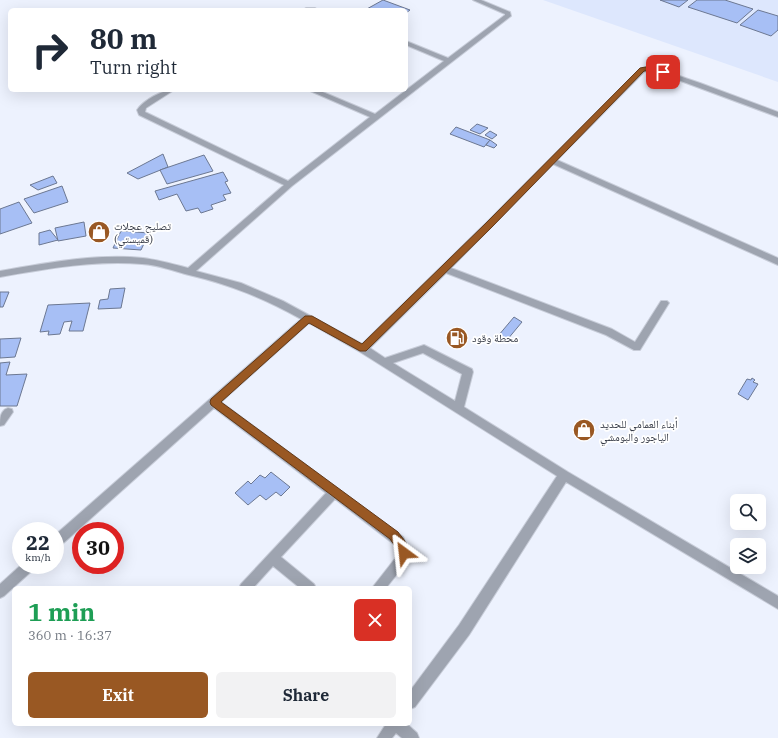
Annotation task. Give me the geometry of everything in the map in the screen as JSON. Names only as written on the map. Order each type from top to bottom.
[{"type":"street","points":[[190,272],[290,184],[508,16],[508,13],[504,10],[476,0]]},
{"type":"street","points":[[408,44],[450,60]]},
{"type":"street","points":[[363,349],[642,70],[651,68],[778,114]]},
{"type":"street","points":[[167,92],[143,107],[141,110],[142,113],[290,184]]},
{"type":"street","points":[[317,92],[376,117]]},
{"type":"street","points":[[552,161],[778,262]]},
{"type":"street","points":[[0,274],[35,267],[110,260],[144,261],[238,285],[280,303],[363,349],[564,475],[778,603]]},
{"type":"street","points":[[444,269],[609,332],[637,347],[664,303]]},
{"type":"street","points":[[64,535],[308,318]]},
{"type":"street","points":[[383,362],[424,349],[468,372],[458,409]]},
{"type":"street","points":[[214,402],[394,536],[402,547],[404,553],[402,559],[380,586]]},
{"type":"street","points":[[0,422],[8,412]]},
{"type":"street","points":[[412,699],[464,630],[564,475]]},
{"type":"street","points":[[247,586],[334,492]]},
{"type":"street","points":[[273,558],[308,586]]},
{"type":"street","points":[[0,592],[20,574]]},
{"type":"street","points":[[384,738],[393,726]]},
{"type":"street","points":[[399,726],[412,738]]},
{"type":"shaded area","points":[[543,0],[778,0],[778,82]]},
{"type":"building","points":[[383,0],[405,8],[369,8]]},
{"type":"building","points":[[660,0],[688,0],[679,7]]},
{"type":"building","points":[[697,0],[725,0],[753,9],[737,23],[688,7]]},
{"type":"building","points":[[758,10],[778,16],[778,30],[771,36],[740,25]]},
{"type":"building","points":[[477,124],[488,128],[480,134],[470,130]]},
{"type":"building","points":[[456,127],[490,140],[484,147],[450,134]]},
{"type":"building","points":[[490,131],[497,135],[492,139],[485,135]]},
{"type":"building","points":[[490,140],[497,145],[494,148],[486,145]]},
{"type":"building","points":[[163,154],[168,167],[138,179],[127,173]]},
{"type":"building","points":[[204,155],[213,171],[167,184],[160,170]]},
{"type":"building","points":[[223,172],[228,181],[225,182],[231,193],[223,195],[226,200],[211,205],[213,209],[201,213],[198,208],[186,211],[177,194],[159,200],[155,191]]},
{"type":"building","points":[[53,176],[57,183],[38,190],[30,185]]},
{"type":"building","points":[[62,186],[68,202],[34,213],[24,199]]},
{"type":"building","points":[[19,202],[32,223],[0,234],[0,209]]},
{"type":"building","points":[[84,222],[86,236],[58,241],[55,228]]},
{"type":"building","points":[[50,230],[58,240],[39,245],[39,233]]},
{"type":"building","points":[[121,231],[149,233],[141,250],[113,248]]},
{"type":"building","points":[[125,288],[121,308],[98,309],[100,300],[108,299],[110,289]]},
{"type":"building","points":[[0,292],[9,292],[3,307],[0,307]]},
{"type":"building","points":[[90,303],[83,331],[69,331],[72,321],[64,322],[60,334],[48,335],[49,331],[40,332],[48,305]]},
{"type":"building","points":[[514,317],[522,322],[507,340],[498,336]]},
{"type":"building","points":[[21,338],[15,357],[0,358],[0,339]]},
{"type":"building","points":[[10,362],[6,375],[27,374],[17,406],[0,406],[0,363]]},
{"type":"building","points":[[752,378],[755,380],[753,382],[758,384],[748,400],[738,394],[747,379],[751,380]]},
{"type":"building","points":[[271,472],[290,487],[281,496],[276,492],[266,500],[260,495],[248,505],[235,493],[248,481],[251,484],[260,475],[265,478]]},
{"type":"place","name":"تصليح عجلات (قميستي)","points":[[99,232]]},
{"type":"place","name":"محطة وقود","points":[[457,338]]},
{"type":"place","name":"أبناء العمامي للحديد الياجور والبومشي","points":[[584,430]]},
{"type":"route","points":[[404,553],[399,541],[394,536],[214,402],[308,318],[363,349],[489,225],[642,70],[651,68],[663,72]]}]
